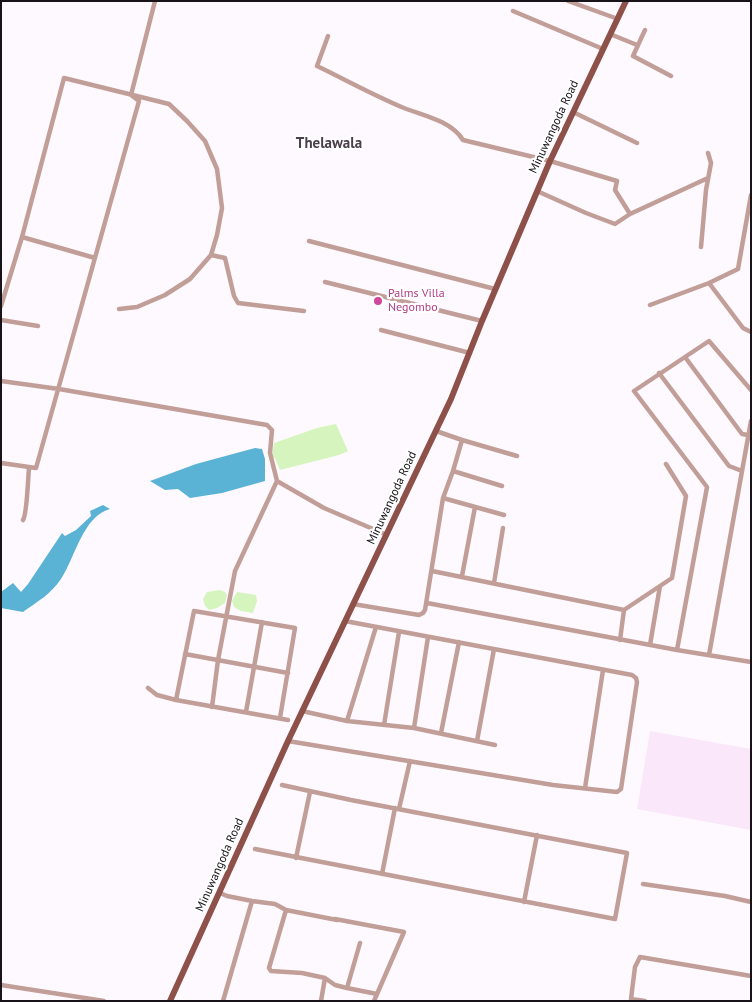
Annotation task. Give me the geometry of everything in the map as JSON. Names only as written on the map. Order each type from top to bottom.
[{"type":"main road","name":"Minuwangoda Road","points":[[170,1001],[288,740],[451,399],[550,161],[626,1]]},
{"type":"street","points":[[131,95],[156,1]]},
{"type":"street","points":[[568,1],[618,19]]},
{"type":"street","points":[[513,12],[603,49]]},
{"type":"street","points":[[645,30],[633,54],[634,58],[671,76]]},
{"type":"street","points":[[610,34],[637,46]]},
{"type":"street","points":[[328,36],[317,66],[404,108],[428,115],[458,132],[463,140],[550,161],[617,181],[615,190],[630,214]]},
{"type":"street","points":[[2,304],[22,237],[64,78],[169,104],[187,120],[205,141],[217,169],[222,208],[217,236],[210,255],[190,279],[165,295],[137,307],[119,309]]},
{"type":"street","points":[[1,463],[36,468],[139,101],[131,95]]},
{"type":"street","points":[[573,112],[637,143]]},
{"type":"street","points":[[701,247],[711,164],[708,153]]},
{"type":"street","points":[[537,191],[586,214],[614,224],[630,214],[708,178]]},
{"type":"street","points":[[650,305],[709,283],[738,269],[751,196]]},
{"type":"street","points":[[22,237],[95,258]]},
{"type":"street","points":[[309,241],[495,290]]},
{"type":"street","points":[[210,255],[225,258],[234,296],[238,303],[304,311]]},
{"type":"street","points":[[325,282],[482,321]]},
{"type":"street","points":[[709,283],[743,328],[751,332]]},
{"type":"street","points":[[1,320],[38,326]]},
{"type":"street","points":[[380,330],[470,353]]},
{"type":"street","points":[[677,650],[707,487],[634,391],[709,341],[751,390]]},
{"type":"street","points":[[685,357],[742,434],[748,435]]},
{"type":"street","points":[[659,373],[729,466],[742,471]]},
{"type":"street","points":[[1,381],[59,389],[267,425],[272,430],[270,453],[277,481],[235,571],[218,660],[212,707]]},
{"type":"street","points":[[709,655],[751,421]]},
{"type":"street","points":[[436,430],[462,440],[517,456]]},
{"type":"street","points":[[353,604],[420,615],[426,610],[443,498],[454,471],[462,440]]},
{"type":"street","points":[[432,571],[624,610],[672,578],[686,496],[666,464]]},
{"type":"street","points":[[23,520],[26,516],[29,468]]},
{"type":"street","points":[[454,471],[502,486]]},
{"type":"street","points":[[277,481],[324,508],[387,536]]},
{"type":"street","points":[[443,498],[504,515]]},
{"type":"street","points":[[462,576],[475,507]]},
{"type":"street","points":[[494,584],[503,528]]},
{"type":"street","points":[[650,646],[660,586]]},
{"type":"street","points":[[426,603],[650,646],[751,662]]},
{"type":"street","points":[[620,640],[624,610]]},
{"type":"street","points":[[176,700],[194,611],[262,622],[295,628],[280,718]]},
{"type":"street","points":[[288,740],[553,785],[617,792],[621,789],[637,682],[636,678],[632,675],[345,621]]},
{"type":"street","points":[[246,712],[262,622]]},
{"type":"street","points":[[347,721],[376,628]]},
{"type":"street","points":[[384,725],[399,632]]},
{"type":"street","points":[[414,728],[428,637]]},
{"type":"street","points":[[441,733],[459,642]]},
{"type":"street","points":[[477,741],[494,649]]},
{"type":"street","points":[[185,654],[288,673]]},
{"type":"street","points":[[585,788],[603,670]]},
{"type":"street","points":[[148,688],[156,695],[176,700],[288,720]]},
{"type":"street","points":[[302,711],[347,721],[414,728],[495,745]]},
{"type":"street","points":[[382,874],[410,761]]},
{"type":"street","points":[[255,849],[615,919],[627,853],[282,785]]},
{"type":"street","points":[[296,858],[310,792]]},
{"type":"street","points":[[524,902],[537,835]]},
{"type":"street","points":[[643,884],[751,902]]},
{"type":"street","points":[[220,893],[227,896],[275,904],[286,910],[337,920]]},
{"type":"street","points":[[224,1001],[252,901]]},
{"type":"street","points":[[286,910],[269,968],[271,971],[302,973],[325,978],[335,985],[377,994]]},
{"type":"street","points":[[316,916],[404,932],[374,1001]]},
{"type":"street","points":[[347,988],[360,943]]},
{"type":"street","points":[[645,1001],[631,999],[635,967],[640,957],[751,976]]},
{"type":"street","points":[[320,1001],[325,978]]},
{"type":"street","points":[[1,985],[104,1001]]},
{"type":"shaded area","points":[[650,731],[751,749],[751,830],[637,809]]},
{"type":"green space","points":[[336,424],[348,451],[280,470],[275,458],[272,457],[274,443],[317,428]]},
{"type":"green space","points":[[220,590],[227,595],[225,603],[209,610],[205,606],[203,599],[207,592]]},
{"type":"green space","points":[[237,592],[256,595],[257,601],[253,613],[241,611],[234,607],[232,601]]},
{"type":"water","points":[[255,448],[262,449],[265,459],[265,481],[222,493],[190,498],[178,489],[165,490],[150,481],[196,464]]},
{"type":"water","points":[[103,505],[110,509],[101,513],[86,529],[66,570],[53,589],[23,612],[1,608],[1,592],[13,583],[21,592],[62,533],[65,536],[76,530],[91,516],[90,511]]},
{"type":"place","name":"Palms Villa Negombo","points":[[378,301]]},
{"type":"district","name":"Thelawala","points":[[329,144]]}]
